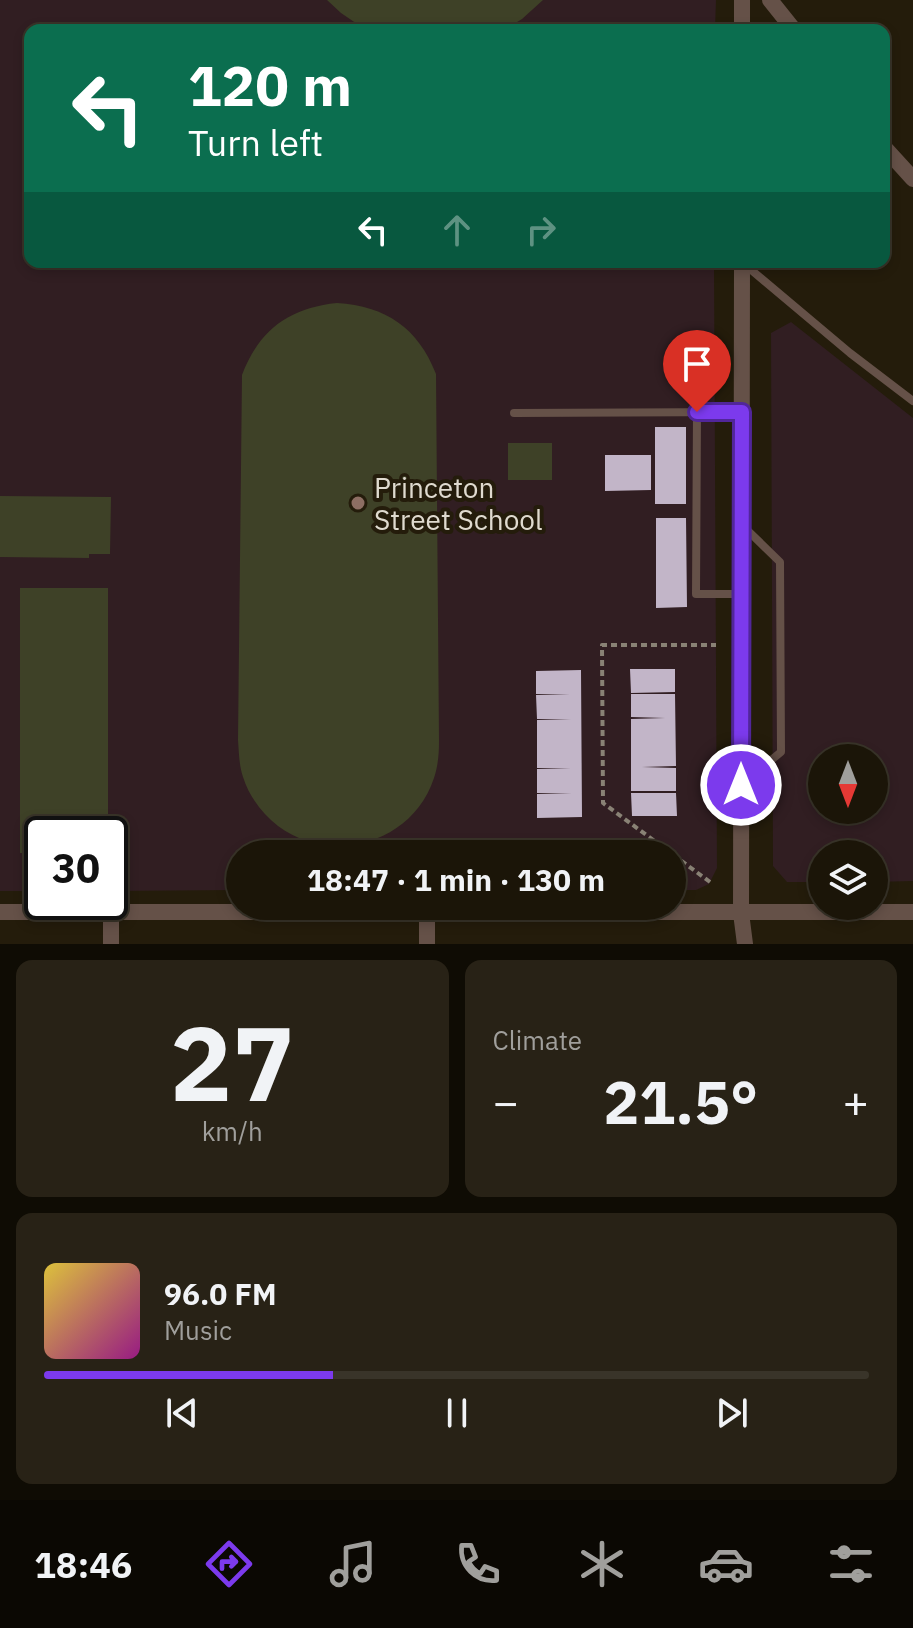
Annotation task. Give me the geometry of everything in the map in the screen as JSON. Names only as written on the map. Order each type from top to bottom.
[{"type":"street","points":[[742,0],[742,24]]},
{"type":"street","points":[[770,0],[789,24]]},
{"type":"street","points":[[890,154],[913,179]]},
{"type":"street","points":[[742,268],[741,913],[745,944]]},
{"type":"street","points":[[0,912],[24,912]]},
{"type":"street","points":[[128,912],[226,912]]},
{"type":"street","points":[[686,913],[913,912]]},
{"type":"street","points":[[111,920],[111,944]]},
{"type":"street","points":[[427,920],[427,944]]},
{"type":"lane","points":[[749,268],[850,353],[913,401]]},
{"type":"lane","points":[[697,412],[696,594],[741,594]]},
{"type":"lane","points":[[514,413],[742,412]]},
{"type":"lane","points":[[741,524],[780,562],[781,752],[741,785]]},
{"type":"path","points":[[710,882],[603,803],[602,645],[716,645]]},
{"type":"shaded area","name":"Princeton Street School","points":[[0,0],[716,0],[715,24],[24,24],[24,268],[714,268],[717,868],[709,884],[696,890],[686,890],[686,840],[226,840],[226,890],[128,891],[128,816],[24,816],[24,891],[0,891]]},
{"type":"shaded area","points":[[791,322],[913,418],[913,881],[888,882],[888,840],[808,840],[808,882],[787,882],[773,866],[771,333]]},
{"type":"green space","points":[[327,0],[543,0],[514,24],[357,24]]},
{"type":"green space","points":[[337,303],[355,305],[398,322],[420,344],[436,374],[437,764],[423,800],[408,819],[390,832],[370,840],[306,840],[278,826],[252,798],[241,768],[238,740],[242,375],[257,345],[278,324],[304,310]]},
{"type":"green space","points":[[508,443],[552,443],[552,480],[508,480]]},
{"type":"green space","points":[[0,496],[111,497],[110,554],[89,554],[89,558],[0,557]]},
{"type":"green space","points":[[20,588],[108,588],[108,816],[24,816],[24,853],[20,853]]},
{"type":"building","points":[[655,427],[686,427],[686,504],[655,504]]},
{"type":"building","points":[[605,455],[651,455],[651,490],[605,491]]},
{"type":"building","points":[[656,518],[686,518],[687,607],[656,608]]},
{"type":"building","points":[[630,669],[675,669],[675,692],[631,693]]},
{"type":"building","points":[[581,670],[582,817],[537,818],[537,794],[572,794],[537,793],[537,769],[571,769],[537,768],[537,720],[571,720],[537,719],[536,695],[570,694],[536,694],[536,671]]},
{"type":"building","points":[[631,694],[675,694],[676,766],[642,767],[676,768],[676,791],[631,791],[631,719],[665,718],[631,717]]},
{"type":"building","points":[[631,793],[676,793],[677,816],[632,816]]},
{"type":"place","name":"Princeton Street School","points":[[358,503]]},
{"type":"route","points":[[697,412],[742,412],[741,785]]}]
